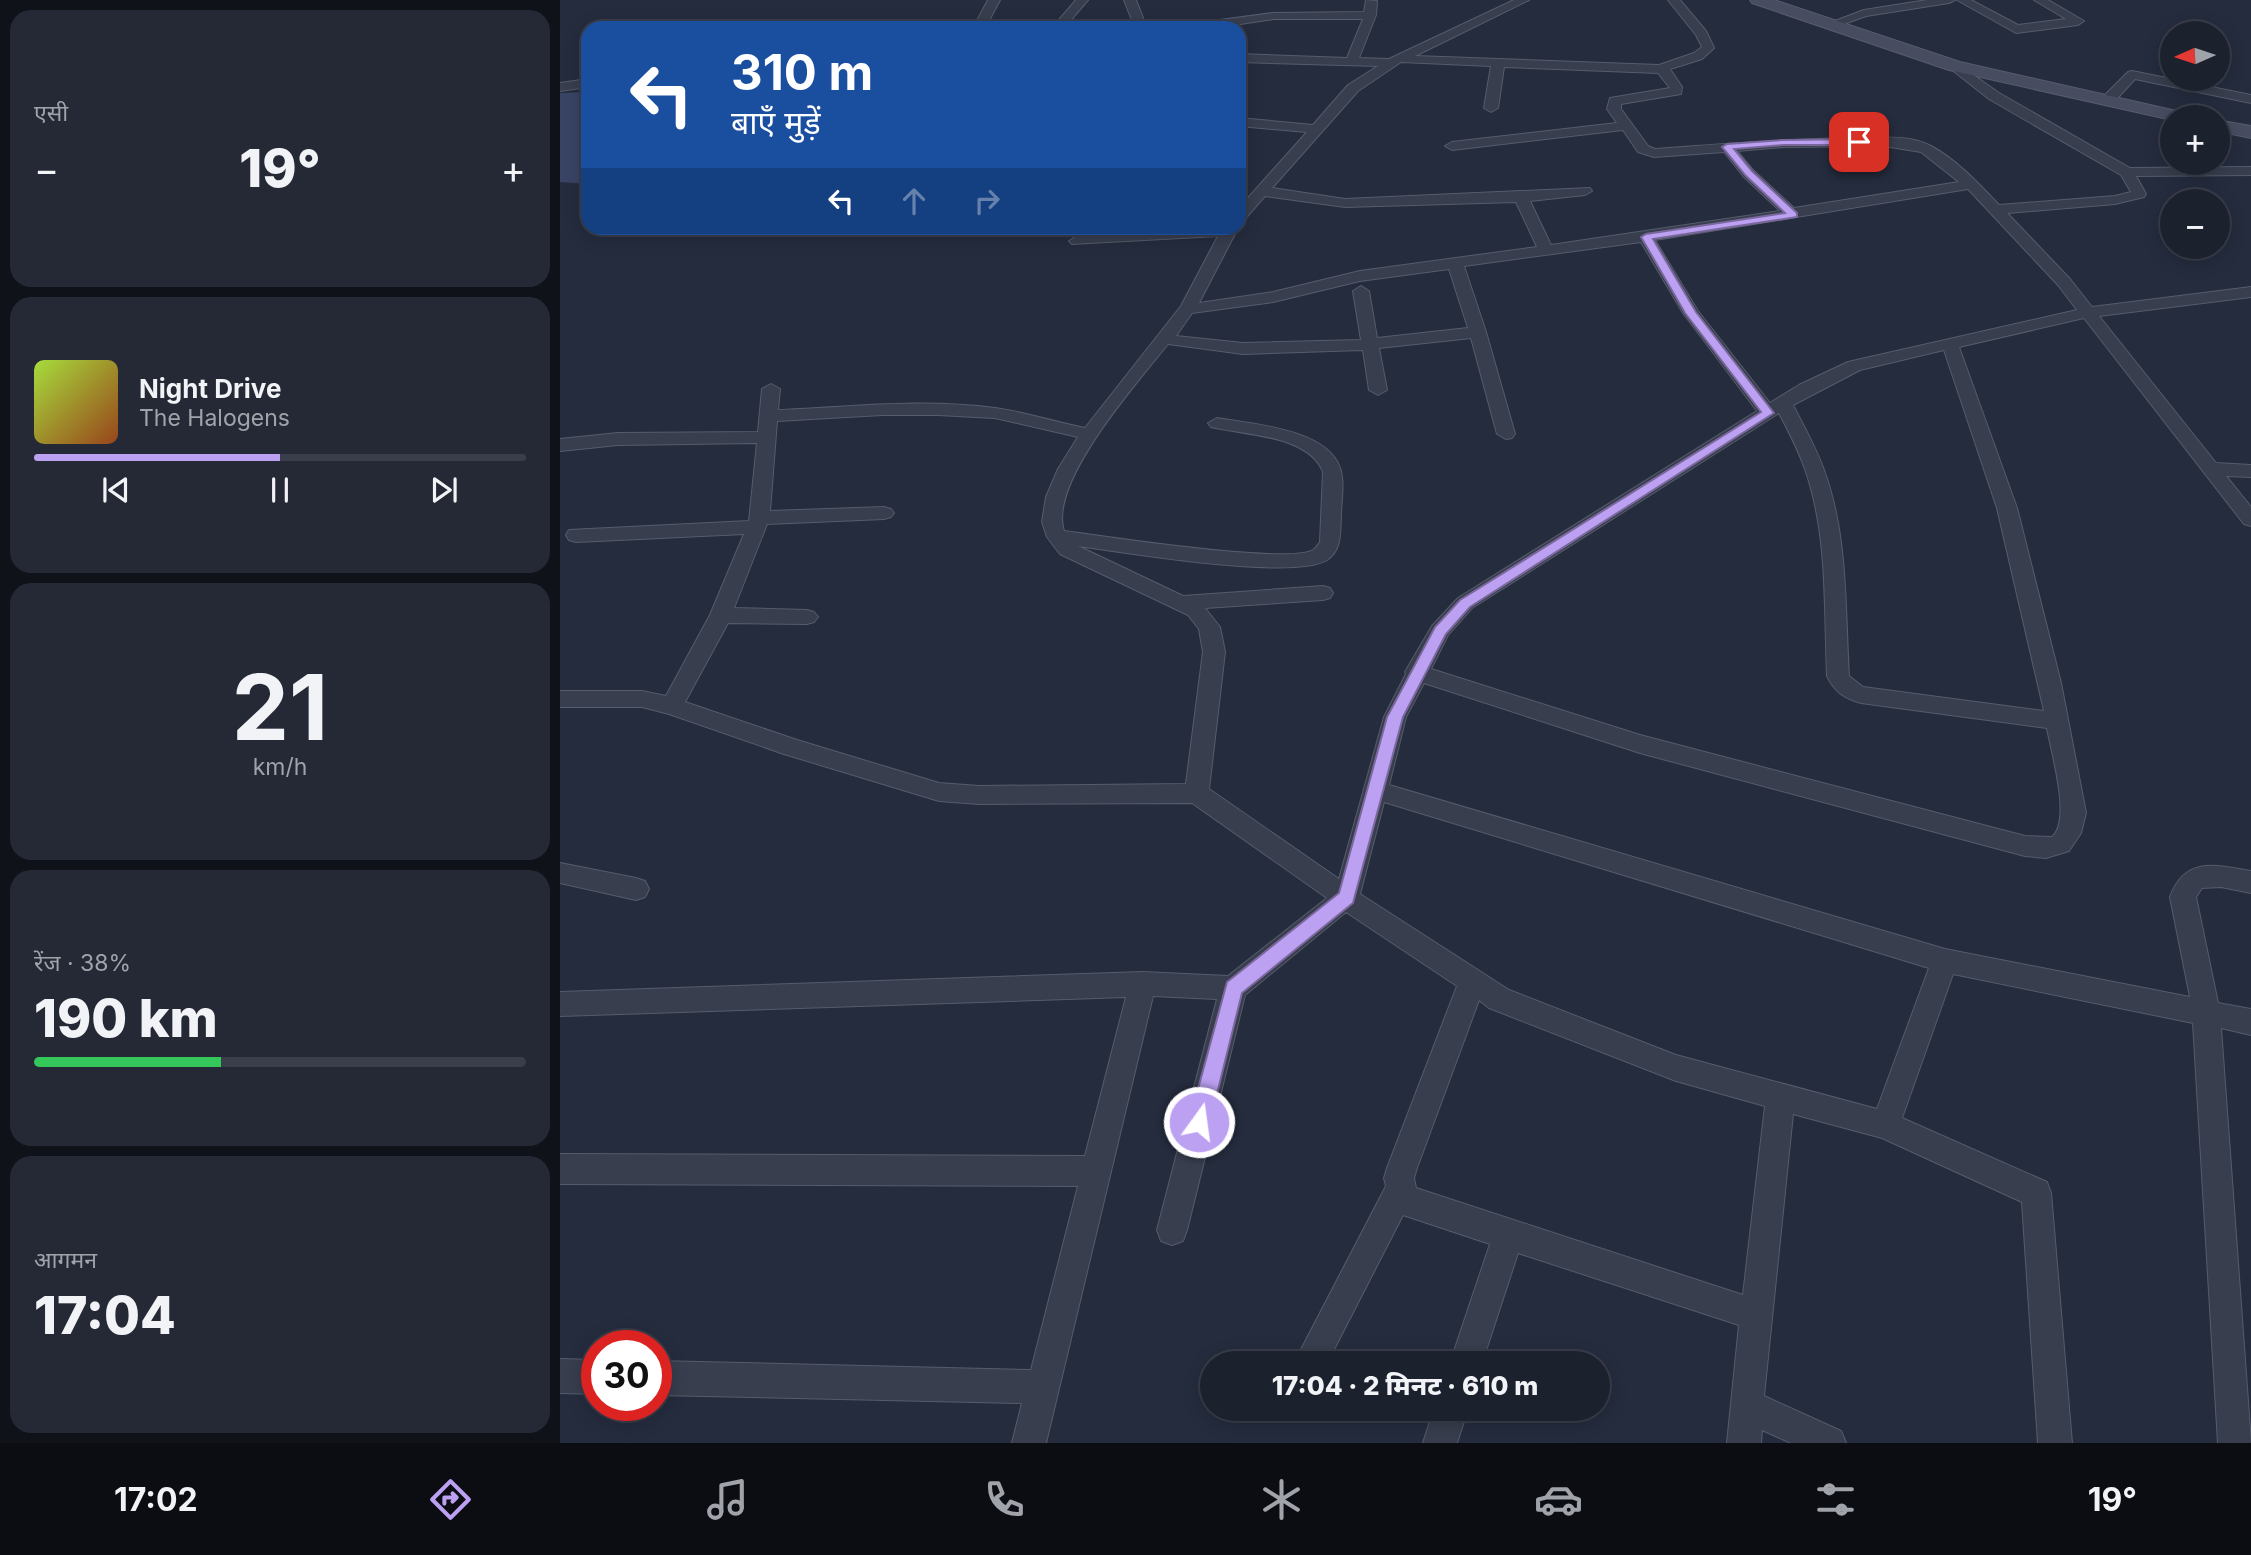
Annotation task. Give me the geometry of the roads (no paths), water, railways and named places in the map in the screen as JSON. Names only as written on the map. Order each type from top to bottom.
[{"type":"main road","points":[[1758,0],[1955,66],[2160,112]]},
{"type":"main road","points":[[2230,128],[2251,132]]},
{"type":"street","points":[[983,21],[994,0]]},
{"type":"street","points":[[1064,21],[1082,0]]},
{"type":"street","points":[[1130,0],[1138,21]]},
{"type":"street","points":[[1352,61],[1370,15],[1371,0]]},
{"type":"street","points":[[1246,209],[1314,129],[1353,88],[1395,61],[1522,0]]},
{"type":"street","points":[[1246,58],[1663,69],[1698,56],[1708,47],[1702,34],[1674,0]]},
{"type":"street","points":[[1883,0],[1895,8]]},
{"type":"street","points":[[1833,24],[1864,13],[1949,0]]},
{"type":"street","points":[[1963,0],[2016,29],[2078,21],[2040,0]]},
{"type":"street","points":[[1238,21],[1273,16],[1370,15]]},
{"type":"street","points":[[1491,108],[1498,63]]},
{"type":"street","points":[[1955,66],[1994,96],[2126,172],[2251,171]]},
{"type":"street","points":[[1663,69],[1676,91],[1615,102],[1614,109],[1643,149],[1650,152],[1783,143],[1902,143],[1926,149],[1971,184],[2064,282],[2251,520]]},
{"type":"street","points":[[2107,101],[2132,75],[2251,99]]},
{"type":"street","points":[[560,87],[581,84]]},
{"type":"street","points":[[1246,123],[1314,129]]},
{"type":"street","points":[[1452,146],[1626,126]]},
{"type":"street","points":[[1727,147],[1748,173],[1793,215]]},
{"type":"street","points":[[1995,209],[2115,200],[2138,194],[2126,172]]},
{"type":"street","points":[[1188,309],[1273,298],[1343,279],[1793,215],[1971,184]]},
{"type":"street","points":[[1261,191],[1345,203],[1521,197],[1585,191]]},
{"type":"street","points":[[1521,197],[1545,251]]},
{"type":"street","points":[[1077,241],[1133,235]]},
{"type":"street","points":[[1196,793],[1214,652],[1209,627],[1195,610],[1068,549],[1056,537],[1052,523],[1056,495],[1089,434],[1188,309],[1228,235]]},
{"type":"street","points":[[1646,237],[1691,313],[1776,408],[1810,458],[1824,500],[1829,530],[1838,676],[1841,684],[1861,695],[2057,721]]},
{"type":"street","points":[[1455,263],[1478,332],[1506,435]]},
{"type":"street","points":[[1361,291],[1378,390]]},
{"type":"street","points":[[1172,1230],[1233,988],[1347,897],[1395,717],[1416,672],[1440,631],[1465,603],[1805,389],[1854,366],[2088,312],[2251,292]]},
{"type":"street","points":[[1166,339],[1240,349],[1370,345],[1478,332]]},
{"type":"street","points":[[1416,672],[1640,744],[2025,846],[2056,847],[2065,842],[2071,832],[2074,813],[2057,721],[2007,508],[1950,344]]},
{"type":"street","points":[[672,706],[721,615],[759,523],[771,389]]},
{"type":"street","points":[[560,445],[768,426],[902,410],[996,414],[1089,434]]},
{"type":"street","points":[[1056,537],[1231,559],[1300,559],[1320,555],[1330,543],[1332,472],[1331,463],[1325,455],[1289,438],[1217,424]]},
{"type":"street","points":[[2213,469],[2251,471]]},
{"type":"street","points":[[576,535],[884,513]]},
{"type":"street","points":[[1180,603],[1323,593]]},
{"type":"street","points":[[721,615],[807,617]]},
{"type":"street","points":[[560,699],[642,699],[672,706],[792,748],[939,792],[979,795],[1196,793],[1499,999],[1676,1068],[1885,1125],[2036,1193],[2055,1443]]},
{"type":"street","points":[[1375,790],[1945,961],[2251,1022]]},
{"type":"street","points":[[560,873],[636,889]]},
{"type":"street","points":[[2235,1443],[2206,1012],[2183,897],[2186,885],[2192,879],[2204,876],[2251,882]]},
{"type":"street","points":[[1885,1125],[1945,961]]},
{"type":"street","points":[[1316,1351],[1400,1189],[1402,1168],[1472,982]]},
{"type":"street","points":[[560,1004],[1143,984],[1233,988]]},
{"type":"street","points":[[1029,1443],[1143,984]]},
{"type":"street","points":[[1744,1443],[1745,1405],[1781,1097]]},
{"type":"street","points":[[560,1169],[1096,1171]]},
{"type":"street","points":[[1400,1189],[1403,1197],[1411,1203],[1756,1315]]},
{"type":"street","points":[[1470,1351],[1508,1235]]},
{"type":"street","points":[[560,1376],[581,1377]]},
{"type":"street","points":[[672,1378],[1043,1387]]},
{"type":"street","points":[[1745,1405],[1829,1443]]},
{"type":"street","points":[[1440,1443],[1447,1421]]},
{"type":"water","points":[[581,92],[581,184],[560,182],[560,93]]}]
